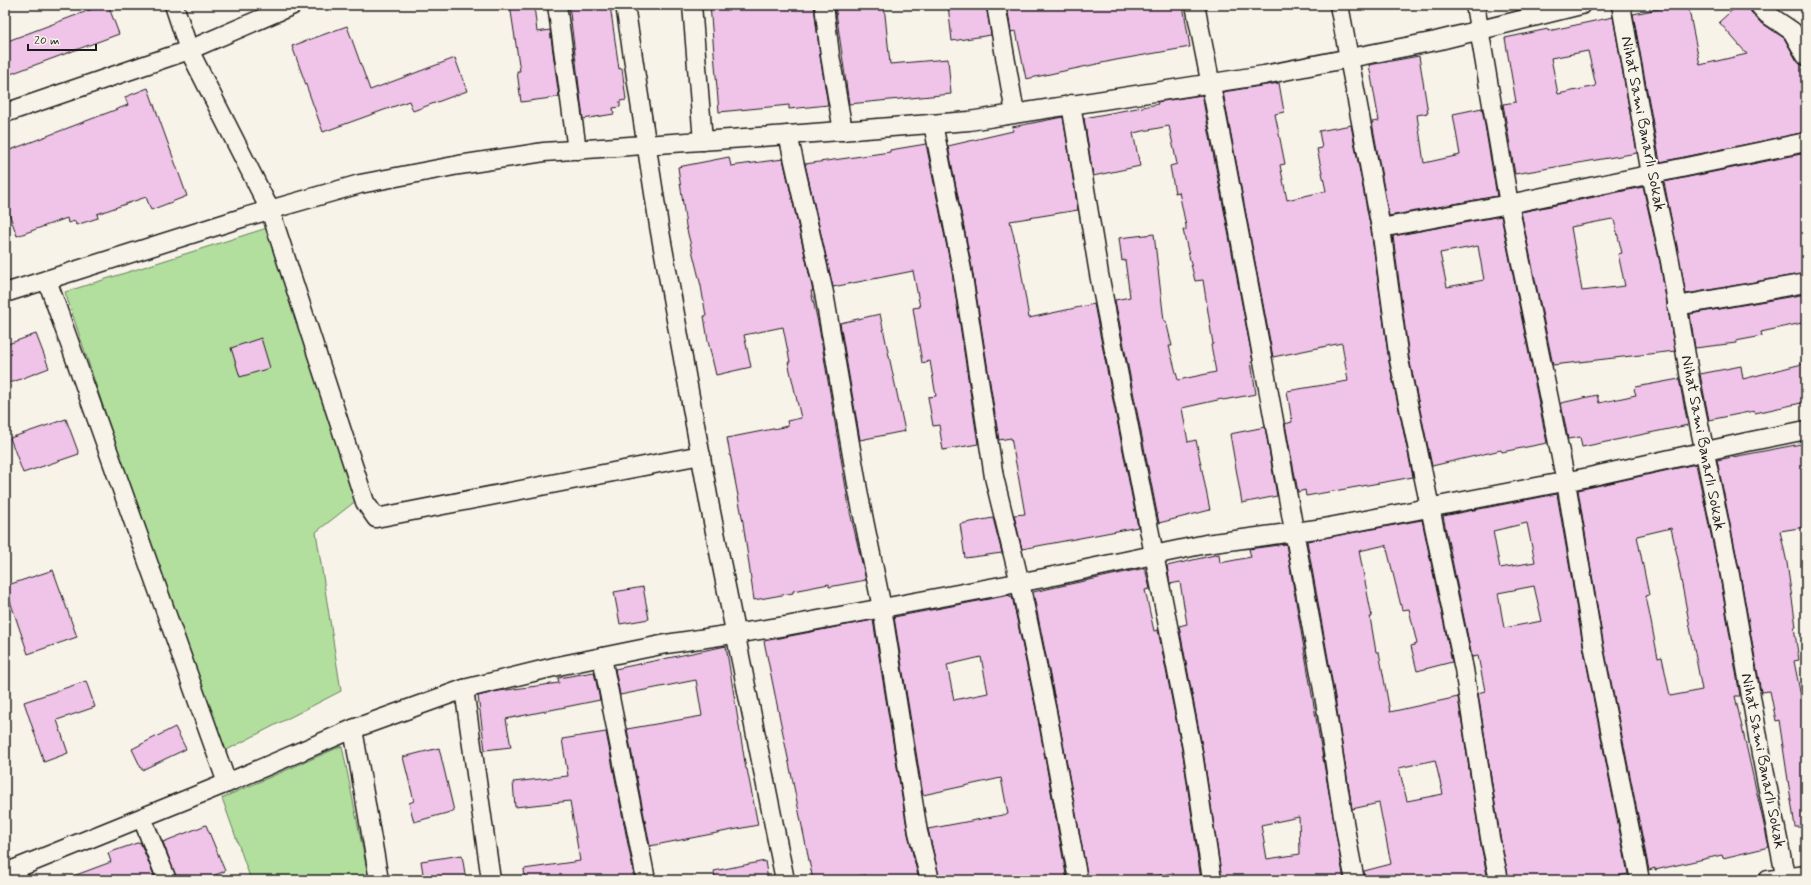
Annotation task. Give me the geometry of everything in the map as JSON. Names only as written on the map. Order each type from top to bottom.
[{"type":"street","points":[[174,5],[189,50],[270,210],[365,502],[376,518],[701,455]]},
{"type":"street","points":[[5,113],[189,50],[293,5]]},
{"type":"street","points":[[557,5],[576,150]]},
{"type":"street","points":[[625,5],[646,145],[701,455],[735,635],[785,880]]},
{"type":"street","points":[[692,5],[703,141]]},
{"type":"street","points":[[824,5],[830,55],[843,131]]},
{"type":"street","points":[[996,5],[1015,113]]},
{"type":"street","points":[[1195,5],[1321,676],[1355,880]]},
{"type":"street","points":[[1339,5],[1381,228],[1399,360],[1464,669],[1490,838],[1499,880]]},
{"type":"street","points":[[1475,5],[1509,204],[1566,482],[1594,649],[1640,880]]},
{"type":"street","points":[[5,293],[270,210],[368,183],[459,165],[544,152],[969,121],[1264,75],[1436,41],[1581,5]]},
{"type":"street","name":"Nihat Sami Banarlı Sokak","points":[[1621,5],[1691,385],[1730,575],[1761,754],[1780,879]]},
{"type":"street","points":[[1759,5],[1767,14],[1799,32],[1806,56]]},
{"type":"street","points":[[1071,104],[1099,274],[1193,753],[1212,880]]},
{"type":"street","points":[[933,124],[962,270],[994,477],[1020,583],[1047,712],[1078,880]]},
{"type":"street","points":[[788,135],[824,293],[859,496],[882,608],[918,832],[930,880]]},
{"type":"street","points":[[1381,228],[1509,204],[1806,142]]},
{"type":"street","points":[[47,280],[227,783]]},
{"type":"street","points":[[1677,306],[1806,283]]},
{"type":"street","points":[[5,874],[227,783],[353,729],[464,690],[558,666],[666,644],[735,635],[1020,583],[1206,544],[1324,528],[1430,508],[1566,482],[1806,430]]},
{"type":"street","points":[[602,656],[646,880]]},
{"type":"street","points":[[464,690],[491,880]]},
{"type":"street","points":[[353,729],[379,880]]},
{"type":"street","points":[[142,818],[167,880]]},
{"type":"street","points":[[1780,879],[1806,875]]},
{"type":"green space","points":[[267,228],[357,500],[316,532],[341,691],[219,754],[65,292]]},
{"type":"green space","points":[[342,746],[369,880],[251,880],[222,798]]},
{"type":"building","points":[[103,5],[108,5],[119,34],[5,76],[5,42]]},
{"type":"building","points":[[510,5],[534,5],[537,32],[550,30],[559,97],[521,102],[517,71],[520,71]]},
{"type":"building","points":[[569,5],[610,5],[619,69],[622,68],[626,100],[620,101],[620,107],[613,108],[614,114],[583,119]]},
{"type":"building","points":[[710,5],[814,5],[828,105],[789,109],[789,105],[719,112]]},
{"type":"building","points":[[835,5],[884,5],[890,64],[948,59],[951,94],[849,104]]},
{"type":"building","points":[[948,5],[986,5],[991,35],[952,41]]},
{"type":"building","points":[[1007,5],[1183,5],[1190,47],[1116,60],[1026,79],[1016,31],[1011,32]]},
{"type":"building","points":[[1679,5],[1688,5],[1700,65],[1747,54],[1719,22],[1738,5],[1749,5],[1751,12],[1759,21],[1784,38],[1797,61],[1803,66],[1806,77],[1806,132],[1660,162],[1633,14]]},
{"type":"building","points":[[1613,17],[1637,153],[1515,174],[1503,104],[1516,102],[1505,38],[1548,29],[1548,31]],"holes":[[[1588,51],[1596,86],[1558,94],[1551,58]]]},
{"type":"building","points":[[347,26],[370,90],[455,58],[467,91],[413,111],[409,101],[323,132],[292,46]]},
{"type":"building","points":[[1419,56],[1428,113],[1417,115],[1424,163],[1460,155],[1453,114],[1482,108],[1497,196],[1389,216],[1372,122],[1379,121],[1369,65]]},
{"type":"building","points":[[1279,83],[1284,112],[1275,114],[1285,164],[1280,165],[1287,200],[1326,191],[1317,149],[1322,148],[1319,131],[1351,125],[1371,230],[1389,362],[1413,477],[1306,496],[1305,490],[1298,492],[1285,424],[1292,422],[1287,391],[1348,381],[1342,343],[1273,357],[1223,92]]},
{"type":"building","points":[[148,88],[187,196],[151,210],[146,197],[97,214],[98,218],[76,225],[75,221],[68,223],[67,218],[17,236],[5,202],[5,152],[128,105],[125,97]]},
{"type":"building","points":[[1202,95],[1253,362],[1251,362],[1256,394],[1222,399],[1182,408],[1188,442],[1196,440],[1210,510],[1159,523],[1115,300],[1130,297],[1125,260],[1122,261],[1119,238],[1154,234],[1164,321],[1166,321],[1172,346],[1169,346],[1178,380],[1216,372],[1203,280],[1195,281],[1183,230],[1186,230],[1186,226],[1179,192],[1175,193],[1170,166],[1177,164],[1169,126],[1133,133],[1140,166],[1093,176],[1084,118],[1158,104],[1157,102]]},
{"type":"building","points":[[1063,117],[1078,210],[1010,221],[1019,258],[1029,318],[1094,304],[1138,527],[1022,549],[1014,515],[1025,514],[1017,469],[1011,438],[999,440],[972,268],[948,146],[1013,131],[1012,127]]},
{"type":"building","points":[[926,144],[952,272],[978,444],[943,450],[939,425],[933,426],[928,397],[936,396],[930,361],[922,363],[913,308],[920,307],[913,271],[833,287],[805,164],[890,152],[890,150]]},
{"type":"building","points":[[1806,153],[1806,273],[1686,294],[1664,182]]},
{"type":"building","points":[[729,157],[731,166],[783,159],[813,291],[811,291],[819,327],[850,512],[866,580],[829,587],[829,584],[793,591],[793,593],[754,600],[743,522],[727,438],[788,426],[787,421],[801,418],[788,362],[790,362],[783,327],[744,335],[751,367],[716,375],[708,341],[701,286],[686,226],[678,167]]},
{"type":"building","points":[[1643,187],[1660,263],[1675,351],[1553,365],[1521,212]],"holes":[[[1612,219],[1614,220],[1622,253],[1618,254],[1625,286],[1582,291],[1571,227]]]},
{"type":"building","points":[[1501,216],[1547,443],[1502,452],[1501,450],[1432,466],[1409,358],[1393,236]],"holes":[[[1478,246],[1484,280],[1447,287],[1440,253]]]},
{"type":"building","points":[[1806,294],[1806,320],[1802,321],[1802,323],[1761,332],[1762,336],[1736,341],[1736,343],[1695,348],[1690,314]]},
{"type":"building","points":[[880,314],[905,431],[860,440],[840,323]]},
{"type":"building","points":[[36,334],[49,368],[5,385],[5,345]]},
{"type":"building","points":[[261,338],[270,368],[240,377],[231,348]]},
{"type":"building","points":[[1806,363],[1806,402],[1755,413],[1754,411],[1709,420],[1700,374],[1741,366],[1743,379]]},
{"type":"building","points":[[1679,379],[1688,425],[1582,447],[1580,437],[1568,439],[1561,403],[1597,395],[1599,403],[1636,395],[1634,389],[1636,387]]},
{"type":"building","points":[[66,419],[79,454],[23,473],[10,438]]},
{"type":"building","points":[[1265,427],[1277,496],[1242,503],[1230,434]]},
{"type":"building","points":[[1806,443],[1806,527],[1780,531],[1787,563],[1796,627],[1794,627],[1799,660],[1794,661],[1806,722],[1806,827],[1795,827],[1779,720],[1776,721],[1770,691],[1761,692],[1740,573],[1717,460]]},
{"type":"building","points":[[1696,464],[1720,577],[1740,696],[1735,696],[1769,847],[1723,858],[1722,855],[1655,870],[1655,868],[1649,870],[1604,647],[1578,490]],"holes":[[[1671,528],[1702,690],[1670,696],[1662,657],[1658,658],[1646,596],[1649,595],[1637,536]]]},
{"type":"building","points":[[1557,494],[1584,651],[1628,874],[1599,880],[1509,880],[1500,836],[1478,693],[1485,691],[1478,656],[1472,657],[1443,516]],"holes":[[[1527,523],[1535,562],[1500,568],[1493,531]],[[1534,586],[1542,621],[1504,628],[1498,593]]]},
{"type":"building","points":[[993,518],[1002,553],[965,558],[960,524]]},
{"type":"building","points":[[1422,520],[1452,662],[1417,671],[1411,646],[1417,644],[1409,609],[1402,610],[1386,545],[1359,551],[1372,617],[1370,617],[1376,652],[1379,652],[1390,712],[1458,697],[1480,840],[1488,880],[1365,880],[1364,871],[1391,864],[1379,803],[1352,809],[1335,697],[1307,541]],"holes":[[[1435,760],[1443,794],[1407,801],[1399,768]]]},
{"type":"building","points":[[1286,544],[1344,880],[1222,880],[1203,751],[1179,626],[1187,624],[1180,582],[1170,584],[1167,566],[1219,554],[1220,563],[1251,557],[1249,549]],"holes":[[[1299,817],[1300,854],[1267,859],[1261,825]]]},
{"type":"building","points":[[1145,568],[1150,589],[1145,590],[1154,631],[1158,630],[1183,755],[1201,880],[1174,880],[1173,873],[1132,880],[1088,880],[1057,710],[1033,592]]},
{"type":"building","points":[[53,570],[77,637],[28,654],[5,586]]},
{"type":"building","points":[[643,587],[649,619],[620,624],[614,592]]},
{"type":"building","points":[[1010,595],[1010,597],[1012,596],[1037,714],[1067,880],[940,880],[928,829],[1008,814],[1001,778],[923,795],[894,617]],"holes":[[[981,657],[988,693],[954,700],[947,665]]]},
{"type":"building","points":[[873,620],[908,834],[919,880],[878,880],[864,875],[840,880],[813,880],[764,641]]},
{"type":"building","points":[[726,646],[746,769],[758,825],[650,846],[627,729],[702,716],[696,680],[620,695],[615,669]]},
{"type":"building","points":[[594,672],[600,700],[506,719],[511,747],[485,750],[478,696],[499,691],[559,683],[558,678]]},
{"type":"building","points":[[86,681],[95,707],[57,720],[68,753],[44,762],[24,702]]},
{"type":"building","points":[[175,727],[186,749],[142,770],[132,749]]},
{"type":"building","points":[[606,732],[635,880],[525,880],[524,869],[580,861],[570,801],[515,807],[513,782],[568,776],[562,739]]},
{"type":"building","points":[[439,748],[454,811],[414,822],[409,803],[414,801],[403,757]]},
{"type":"building","points":[[206,825],[225,871],[203,880],[177,880],[163,842]]},
{"type":"building","points":[[140,842],[156,880],[68,880],[68,878],[111,862],[108,853]]},
{"type":"building","points":[[462,855],[466,880],[424,880],[421,861]]},
{"type":"building","points":[[765,861],[768,880],[715,880],[714,871]]}]
